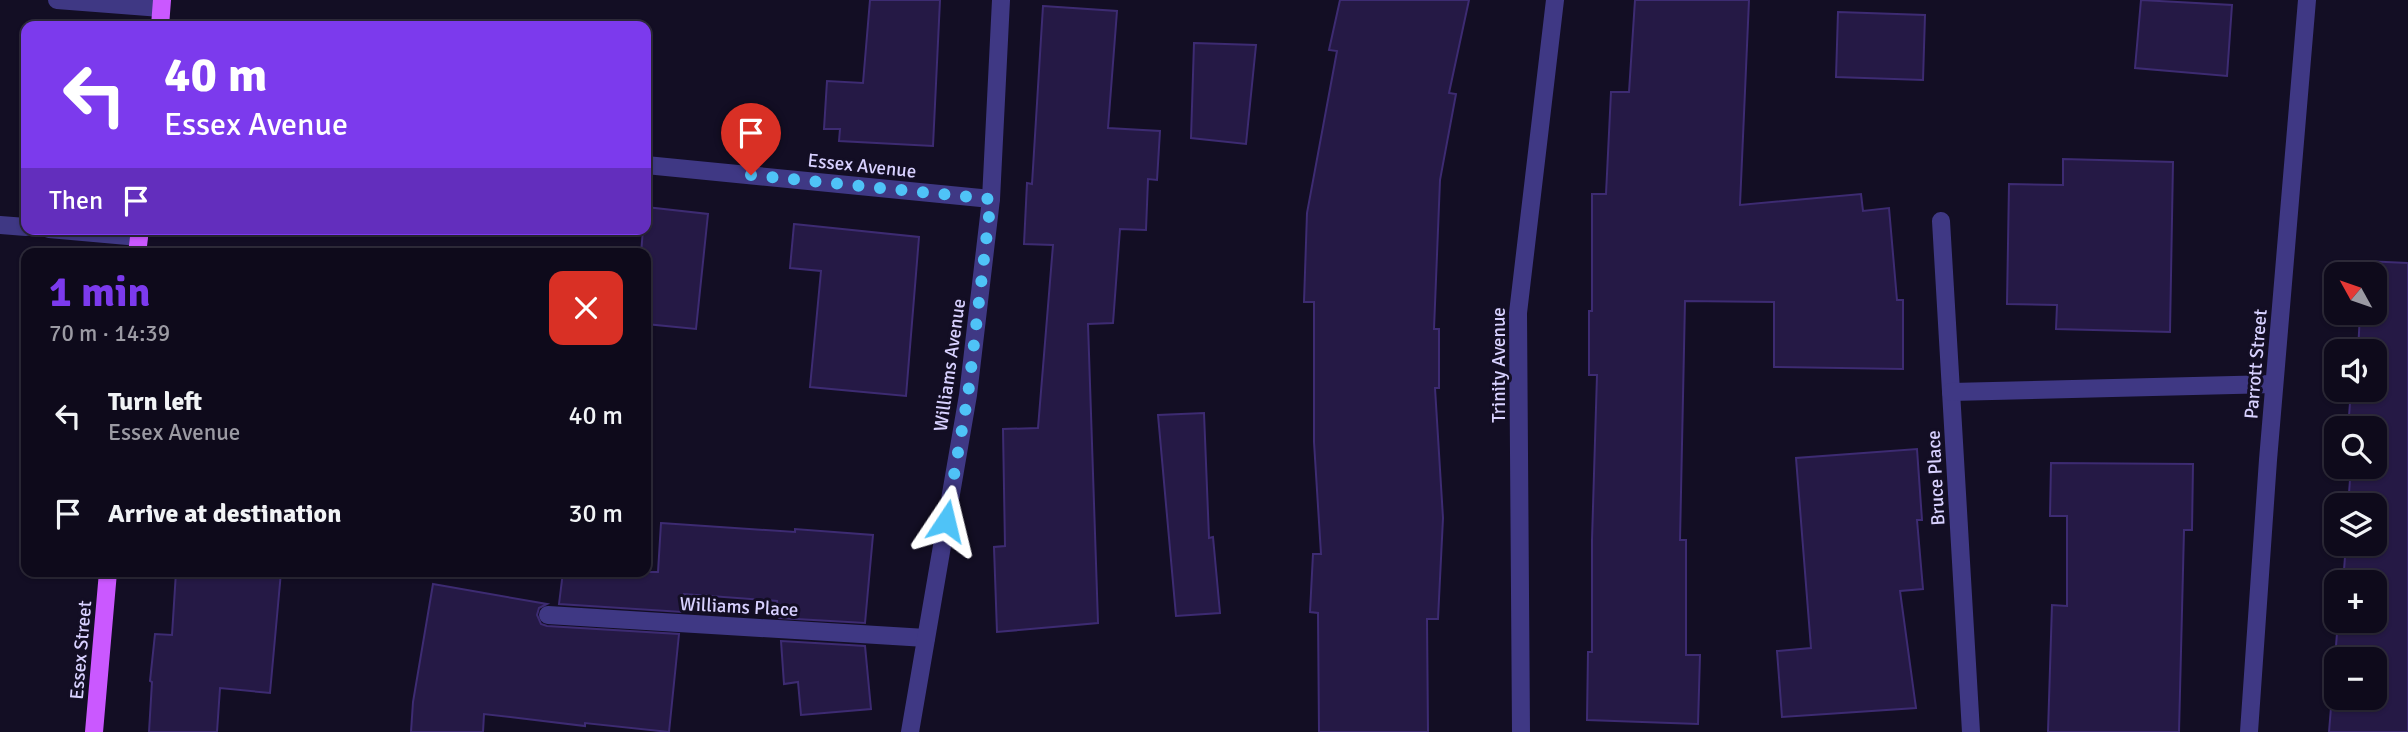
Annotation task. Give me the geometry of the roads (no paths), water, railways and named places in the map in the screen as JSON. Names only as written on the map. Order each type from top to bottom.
[{"type":"main road","name":"Essex Street","points":[[94,732],[108,577]]},
{"type":"street","points":[[57,0],[161,12]]},
{"type":"street","name":"Williams Avenue","points":[[910,732],[968,395],[991,199],[1001,0]]},
{"type":"street","name":"Trinity Avenue","points":[[1521,732],[1518,313],[1555,0]]},
{"type":"street","name":"Parrott Street","points":[[2249,732],[2274,384],[2307,0]]},
{"type":"street","name":"Essex Avenue","points":[[651,165],[991,199]]},
{"type":"street","name":"Bruce Place","points":[[1941,221],[1971,732]]},
{"type":"street","points":[[0,225],[21,227]]},
{"type":"street","points":[[98,235],[139,240]]},
{"type":"street","points":[[1951,392],[2274,384]]},
{"type":"street","name":"Williams Place","points":[[548,615],[926,638]]}]
